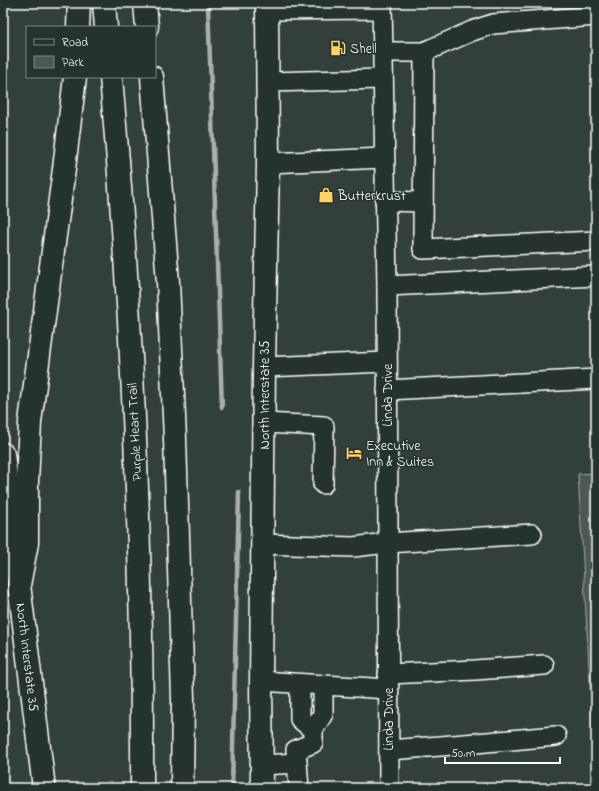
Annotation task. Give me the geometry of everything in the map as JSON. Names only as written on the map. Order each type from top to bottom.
[{"type":"main road","points":[[78,26],[79,3]]},
{"type":"main road","points":[[104,3],[106,26]]},
{"type":"main road","points":[[145,3],[147,26]]},
{"type":"main road","name":"North Interstate 35","points":[[262,788],[262,544],[268,163],[267,6]]},
{"type":"main road","points":[[19,585],[27,543],[27,482],[30,422],[75,78]]},
{"type":"main road","name":"Purple Heart Trail","points":[[111,78],[121,188],[128,301],[138,529],[142,788]]},
{"type":"main road","points":[[152,78],[168,282],[175,439],[183,699],[182,788]]},
{"type":"main road","name":"North Interstate 35","points":[[3,460],[44,788]]},
{"type":"street","points":[[267,6],[382,6]]},
{"type":"street","name":"Linda Drive","points":[[382,6],[387,286],[389,788]]},
{"type":"street","points":[[383,52],[424,52],[472,31],[493,24],[596,16]]},
{"type":"street","points":[[424,52],[423,249],[596,241]]},
{"type":"street","points":[[268,82],[383,79]]},
{"type":"street","points":[[268,163],[384,158]]},
{"type":"street","points":[[385,201],[423,202]]},
{"type":"street","points":[[387,286],[596,276]]},
{"type":"street","points":[[264,367],[387,362]]},
{"type":"street","points":[[387,390],[596,379]]},
{"type":"street","points":[[264,423],[324,426],[323,484]]},
{"type":"street","points":[[262,544],[353,547],[387,543],[532,534]]},
{"type":"street","points":[[261,681],[323,685],[388,681],[475,670],[544,665]]},
{"type":"street","points":[[300,684],[300,719],[312,730]]},
{"type":"street","points":[[299,788],[296,750],[313,743],[312,730],[323,714],[323,685]]},
{"type":"street","points":[[388,750],[452,746],[556,736]]},
{"type":"street","points":[[262,765],[297,763]]},
{"type":"green space","points":[[596,473],[596,788],[578,474]]},
{"type":"waterway","points":[[208,3],[222,407]]},
{"type":"waterway","points":[[232,788],[239,492]]},
{"type":"place","name":"Shell","points":[[338,48]]},
{"type":"place","name":"Butterkrust","points":[[326,195]]},
{"type":"place","name":"Executive Inn & Suites","points":[[354,453]]}]
